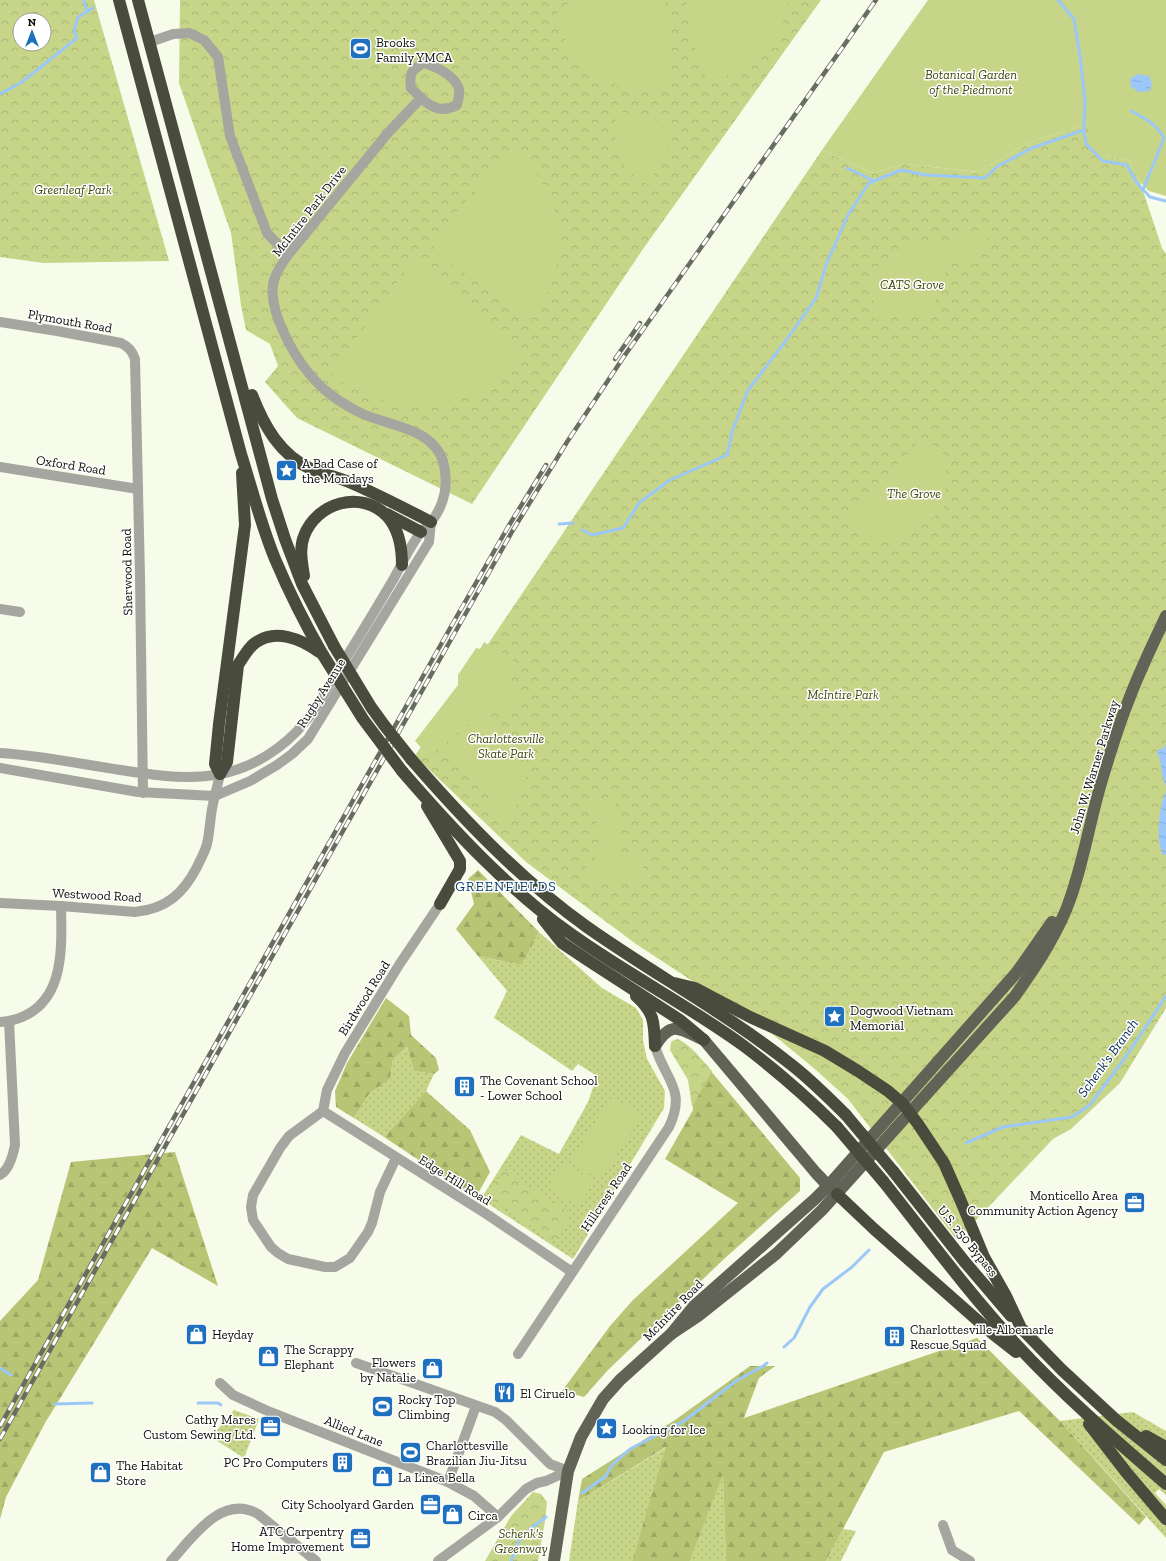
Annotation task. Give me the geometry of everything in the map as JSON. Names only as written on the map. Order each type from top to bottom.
[{"type":"highway","points":[[119,0],[241,454],[262,523],[275,559],[291,594],[323,655],[358,710],[402,771],[474,849],[531,904],[562,942],[680,1020],[704,1040]]},
{"type":"highway","points":[[138,0],[272,500],[284,539],[307,594]]},
{"type":"highway","points":[[226,327],[242,372],[263,422],[284,452],[296,461],[311,469],[354,484],[431,522]]},
{"type":"highway","points":[[220,774],[215,764],[219,724],[245,525],[241,454]]},
{"type":"highway","points":[[307,594],[302,564],[301,547],[303,537],[309,525],[316,516],[326,509],[346,502],[367,504],[421,532]]},
{"type":"highway","points":[[377,509],[386,516],[398,535],[401,548],[402,565]]},
{"type":"highway","name":"U.S. 250 Bypass","points":[[307,594],[334,646],[384,726],[411,759],[462,816],[544,894],[587,927],[735,1024],[793,1066],[846,1114],[1021,1328]]},
{"type":"highway","points":[[220,774],[227,762],[238,665],[255,643],[266,638],[278,636],[291,637],[306,643],[323,655]]},
{"type":"highway","points":[[418,790],[460,860],[460,869],[440,904]]},
{"type":"highway","points":[[531,904],[607,959],[743,1046],[793,1085],[837,1127],[883,1181],[979,1302],[1016,1344],[1064,1394],[1104,1431],[1166,1484]]},
{"type":"highway","points":[[615,978],[640,1000],[650,1012],[654,1021],[655,1046]]},
{"type":"highway","points":[[674,983],[695,988],[750,1017],[825,1051],[888,1091],[906,1108],[944,1163],[984,1257],[1006,1296],[1021,1328],[1062,1370],[1116,1420],[1166,1460]]},
{"type":"highway","points":[[833,1190],[874,1229],[992,1334],[1044,1373]]},
{"type":"highway","points":[[1064,1394],[1126,1472],[1166,1519]]},
{"type":"highway","points":[[1116,1420],[1166,1447]]},
{"type":"main road","name":"John W. Warner Parkway","points":[[833,1190],[906,1108],[1019,990],[1059,926],[1074,884],[1104,772],[1117,732],[1133,689],[1166,616]]},
{"type":"main road","points":[[655,1046],[663,1034],[672,1029],[680,1029],[704,1040],[816,1173],[833,1190]]},
{"type":"main road","name":"McIntire Road","points":[[554,1561],[568,1471],[581,1437],[603,1399],[620,1380],[671,1334],[698,1316],[776,1254],[833,1190]]},
{"type":"street","points":[[150,42],[173,34],[189,33],[204,40],[218,57],[230,136],[267,234],[288,255]]},
{"type":"street","points":[[423,63],[434,66],[451,78],[460,91],[457,105],[449,109],[441,110],[432,107],[421,98],[411,88],[409,76],[414,69],[423,63]]},
{"type":"street","name":"McIntire Park Drive","points":[[421,98],[387,134],[288,255],[276,276],[272,290],[278,316],[290,347],[314,380],[340,402],[363,414],[414,431],[435,446],[443,462],[446,486],[444,497],[431,522],[421,532]]},
{"type":"street","name":"Plymouth Road","points":[[0,322],[121,343],[128,346],[132,352]]},
{"type":"street","name":"Sherwood Road","points":[[132,352],[135,359],[143,793]]},
{"type":"street","name":"Oxford Road","points":[[0,467],[138,489]]},
{"type":"street","name":"Rugby Avenue","points":[[0,768],[143,793],[215,796],[250,781],[278,765],[308,739],[429,542],[431,522]]},
{"type":"street","name":"Rugby Avenue","points":[[0,753],[34,755],[143,773],[178,777],[220,774],[252,763],[270,754],[290,739],[305,723],[359,637],[421,532]]},
{"type":"street","points":[[0,609],[20,612]]},
{"type":"street","name":"Westwood Road","points":[[0,903],[135,912],[147,911],[167,902],[177,895],[183,888],[203,854],[207,844],[220,774]]},
{"type":"street","name":"Birdwood Road","points":[[323,1112],[327,1090],[345,1053],[399,965],[440,904]]},
{"type":"street","points":[[0,1175],[3,1174],[9,1164],[15,1145],[4,1022],[22,1018],[43,1002],[51,992],[57,977],[62,935],[61,906]]},
{"type":"street","name":"Hillcrest Road","points":[[518,1354],[669,1127],[675,1115],[675,1089],[659,1058],[655,1046]]},
{"type":"street","points":[[323,1112],[290,1136],[280,1148],[253,1195],[251,1207],[253,1220],[271,1247],[278,1253],[288,1259],[325,1267],[335,1267],[350,1258],[368,1232],[372,1223],[380,1192],[396,1158]]},
{"type":"street","name":"Edge Hill Road","points":[[323,1112],[501,1224],[572,1272]]},
{"type":"street","points":[[356,1363],[495,1412],[506,1420],[550,1464],[568,1471]]},
{"type":"street","name":"Allied Lane","points":[[220,1383],[233,1395],[270,1412],[448,1482],[474,1496],[498,1517]]},
{"type":"street","points":[[448,1482],[476,1406]]},
{"type":"street","points":[[438,1561],[498,1517],[532,1486],[568,1471]]},
{"type":"street","points":[[171,1561],[205,1524],[220,1513],[236,1508],[248,1509],[258,1514],[316,1561]]},
{"type":"street","points":[[943,1525],[952,1550],[970,1561]]},
{"type":"green space","name":"Greenleaf Park","points":[[0,0],[94,0],[169,261],[44,263],[0,257]]},
{"type":"green space","points":[[180,0],[821,0],[643,249],[472,504],[297,418],[265,382],[278,366],[270,344],[246,330],[231,233],[179,83]]},
{"type":"green space","points":[[579,0],[665,0],[670,37],[668,90],[637,90],[616,85],[596,74],[578,59],[564,37],[556,9]]},
{"type":"green space","points":[[686,0],[788,0],[785,16],[780,30],[762,55],[737,72],[723,77],[707,80],[691,36]]},
{"type":"green space","name":"Botanical Garden of the Piedmont","points":[[928,0],[1166,0],[1166,196],[1149,191],[1140,182],[1129,160],[1106,156],[1090,141],[1088,124],[1030,142],[978,172],[904,164],[873,173],[822,150]]},
{"type":"green space","points":[[619,111],[674,125],[676,133],[648,185],[626,168],[618,153],[615,136]]},
{"type":"green space","name":"McIntire Park","points":[[1088,124],[1106,156],[1129,160],[1140,182],[1162,248],[1166,254],[1166,1008],[1120,1083],[1071,1129],[1053,1139],[957,1240],[848,1099],[816,1070],[770,1032],[636,944],[526,862],[415,756],[488,644],[822,150],[873,173],[904,164],[978,172],[1030,142]]},
{"type":"green space","points":[[513,152],[532,169],[541,180],[555,213],[558,229],[559,245],[554,277],[539,307],[529,320],[437,253],[433,243],[437,233]]},
{"type":"green space","name":"CATS Grove","points":[[998,213],[1001,218],[999,222],[991,229],[979,261],[972,265],[955,261],[946,263],[942,292],[927,312],[916,313],[896,311],[879,320],[874,318],[873,291],[870,276],[875,267],[889,264],[911,246],[934,240],[950,243],[985,227]]},
{"type":"green space","points":[[418,261],[428,263],[525,355],[506,375],[483,391],[442,403],[413,405],[368,396],[342,382],[331,372],[409,267]]},
{"type":"green space","name":"The Grove","points":[[921,439],[939,449],[946,458],[943,511],[919,526],[898,544],[859,532],[847,519]]},
{"type":"green space","points":[[484,642],[519,664],[507,680],[529,697],[505,721],[489,707],[429,756],[415,741],[458,685],[458,675],[476,648],[480,649]]},
{"type":"green space","points":[[481,717],[489,717],[501,728],[501,731],[491,741],[533,785],[516,800],[518,812],[510,821],[505,821],[489,804],[493,801],[445,752]]},
{"type":"green space","points":[[612,796],[615,799],[617,814],[620,821],[619,829],[621,840],[616,849],[620,852],[626,852],[641,859],[643,870],[637,880],[629,882],[624,880],[599,885],[592,879],[585,868],[593,865],[600,833],[594,813],[588,805]]},
{"type":"green space","points":[[478,870],[539,932],[522,965],[478,956],[456,929],[474,904],[468,879]]},
{"type":"green space","points":[[539,932],[602,988],[636,1008],[643,1020],[643,1041],[647,1059],[665,1091],[664,1108],[573,1259],[481,1199],[521,1135],[559,1154],[588,1102],[597,1076],[578,1064],[572,1071],[494,1018],[507,991],[478,956],[522,965]]},
{"type":"green space","points":[[386,998],[409,1016],[411,1035],[436,1058],[439,1070],[434,1074],[414,1071],[407,1047],[393,1059],[390,1079],[369,1094],[354,1118],[336,1107],[335,1091],[347,1063]]},
{"type":"green space","points":[[678,1039],[692,1049],[712,1071],[692,1107],[688,1080],[670,1050],[671,1042]]},
{"type":"green space","points":[[407,1047],[414,1071],[434,1074],[426,1091],[384,1137],[354,1118],[369,1094],[390,1079],[393,1059]]},
{"type":"green space","points":[[710,1070],[800,1178],[800,1191],[724,1259],[608,1370],[584,1397],[562,1391],[610,1326],[633,1300],[738,1203],[665,1159],[693,1110],[692,1088]]},
{"type":"green space","points":[[426,1091],[470,1130],[490,1172],[476,1197],[384,1137]]},
{"type":"green space","points":[[612,1096],[642,1116],[600,1180],[570,1161]]},
{"type":"green space","points":[[175,1152],[218,1286],[152,1248],[45,1423],[6,1497],[0,1519],[0,1321],[38,1280],[71,1162]]},
{"type":"green space","points":[[564,1162],[594,1182],[578,1207],[547,1187]]},
{"type":"green space","points":[[504,1170],[572,1214],[554,1241],[486,1196]]},
{"type":"green space","points":[[977,1338],[1060,1421],[1146,1517],[1139,1525],[1019,1411],[884,1452],[826,1561],[726,1561],[723,1474],[690,1561],[632,1561],[666,1447],[578,1501],[582,1479],[675,1420],[750,1366],[775,1366],[759,1378],[744,1418]]},
{"type":"green space","points":[[234,1410],[259,1419],[244,1458],[211,1437]]},
{"type":"green space","points":[[1133,1412],[1166,1431],[1166,1495],[1159,1489],[1155,1493],[1166,1505],[1166,1538],[1060,1421]]},
{"type":"green space","points":[[667,1447],[632,1561],[569,1561],[578,1501]]},
{"type":"green space","points":[[723,1472],[726,1561],[690,1561]]},
{"type":"green space","name":"Schenk's Greenway","points":[[533,1492],[541,1494],[547,1502],[538,1561],[485,1561],[511,1516]]},
{"type":"green space","points":[[843,1529],[856,1531],[841,1561],[826,1561]]},
{"type":"water","points":[[1137,74],[1149,76],[1152,83],[1150,91],[1139,92],[1131,87],[1130,79]]},
{"type":"water","points":[[1166,743],[1166,786],[1157,753],[1161,748],[1164,749]]},
{"type":"water","points":[[1166,791],[1166,855],[1163,855],[1159,840],[1159,823],[1161,805]]},
{"type":"waterway","points":[[84,0],[87,12]]},
{"type":"waterway","points":[[1058,0],[1074,19],[1085,100],[1084,130],[1086,144],[1103,161],[1127,165],[1137,183],[1150,197],[1166,201]]},
{"type":"waterway","points":[[0,94],[22,82],[77,38],[74,31],[78,17],[93,8]]},
{"type":"waterway","points":[[1131,111],[1150,122],[1164,138],[1143,190]]},
{"type":"waterway","points":[[582,530],[592,535],[623,528],[640,502],[670,480],[727,455],[733,429],[748,390],[785,342],[816,298],[826,265],[848,215],[869,183],[901,170],[926,175],[985,178],[998,166],[1032,148],[1084,130]]},
{"type":"waterway","points":[[847,168],[874,181]]},
{"type":"waterway","points":[[559,524],[573,523]]},
{"type":"waterway","name":"Schenk's Branch","points":[[966,1143],[1003,1127],[1072,1117],[1090,1105],[1127,1055],[1166,996]]},
{"type":"waterway","name":"Schenk's Branch","points":[[784,1347],[794,1338],[810,1307],[823,1289],[852,1267],[869,1250]]},
{"type":"waterway","name":"Schenk's Branch","points":[[582,1493],[606,1476],[612,1465],[630,1449],[684,1421],[736,1381],[767,1363]]},
{"type":"waterway","points":[[0,1368],[11,1375]]},
{"type":"waterway","points":[[55,1404],[92,1403]]},
{"type":"waterway","points":[[198,1403],[218,1403],[221,1405]]},
{"type":"waterway","name":"Schenk's Branch","points":[[511,1561],[521,1536],[546,1517]]},
{"type":"railway","points":[[0,1439],[513,530],[567,442],[625,355],[876,0]]},
{"type":"railway","points":[[615,359],[640,323]]},
{"type":"railway","points":[[0,1426],[457,616],[508,527],[546,465]]},
{"type":"place","name":"Brooks Family YMCA","points":[[360,49]]},
{"type":"place","name":"A Bad Case of the Mondays","points":[[287,470]]},
{"type":"place","name":"Dogwood Vietnam Memorial","points":[[835,1017]]},
{"type":"place","name":"The Covenant School - Lower School","points":[[465,1087]]},
{"type":"place","name":"Monticello Area Community Action Agency","points":[[1134,1202]]},
{"type":"place","name":"Heyday","points":[[196,1334]]},
{"type":"place","name":"Charlottesville-Albemarle Rescue Squad","points":[[895,1336]]},
{"type":"place","name":"The Scrappy Elephant","points":[[269,1356]]},
{"type":"place","name":"Flowers by Natalie","points":[[432,1369]]},
{"type":"place","name":"El Ciruelo","points":[[504,1393]]},
{"type":"place","name":"Rocky Top Climbing","points":[[382,1406]]},
{"type":"place","name":"Cathy Mares Custom Sewing Ltd.","points":[[271,1426]]},
{"type":"place","name":"Looking for Ice","points":[[606,1429]]},
{"type":"place","name":"Charlottesville Brazilian Jiu-Jitsu","points":[[411,1452]]},
{"type":"place","name":"PC Pro Computers","points":[[343,1462]]},
{"type":"place","name":"The Habitat Store","points":[[101,1472]]},
{"type":"place","name":"La Linea Bella","points":[[382,1477]]},
{"type":"place","name":"City Schoolyard Garden","points":[[430,1504]]},
{"type":"place","name":"Circa","points":[[452,1515]]},
{"type":"place","name":"ATC Carpentry Home Improvement","points":[[360,1538]]},
{"type":"district","name":"GREENFIELDS","points":[[506,886]]},
{"type":"park label","name":"Charlottesville Skate Park","points":[[506,746]]}]
